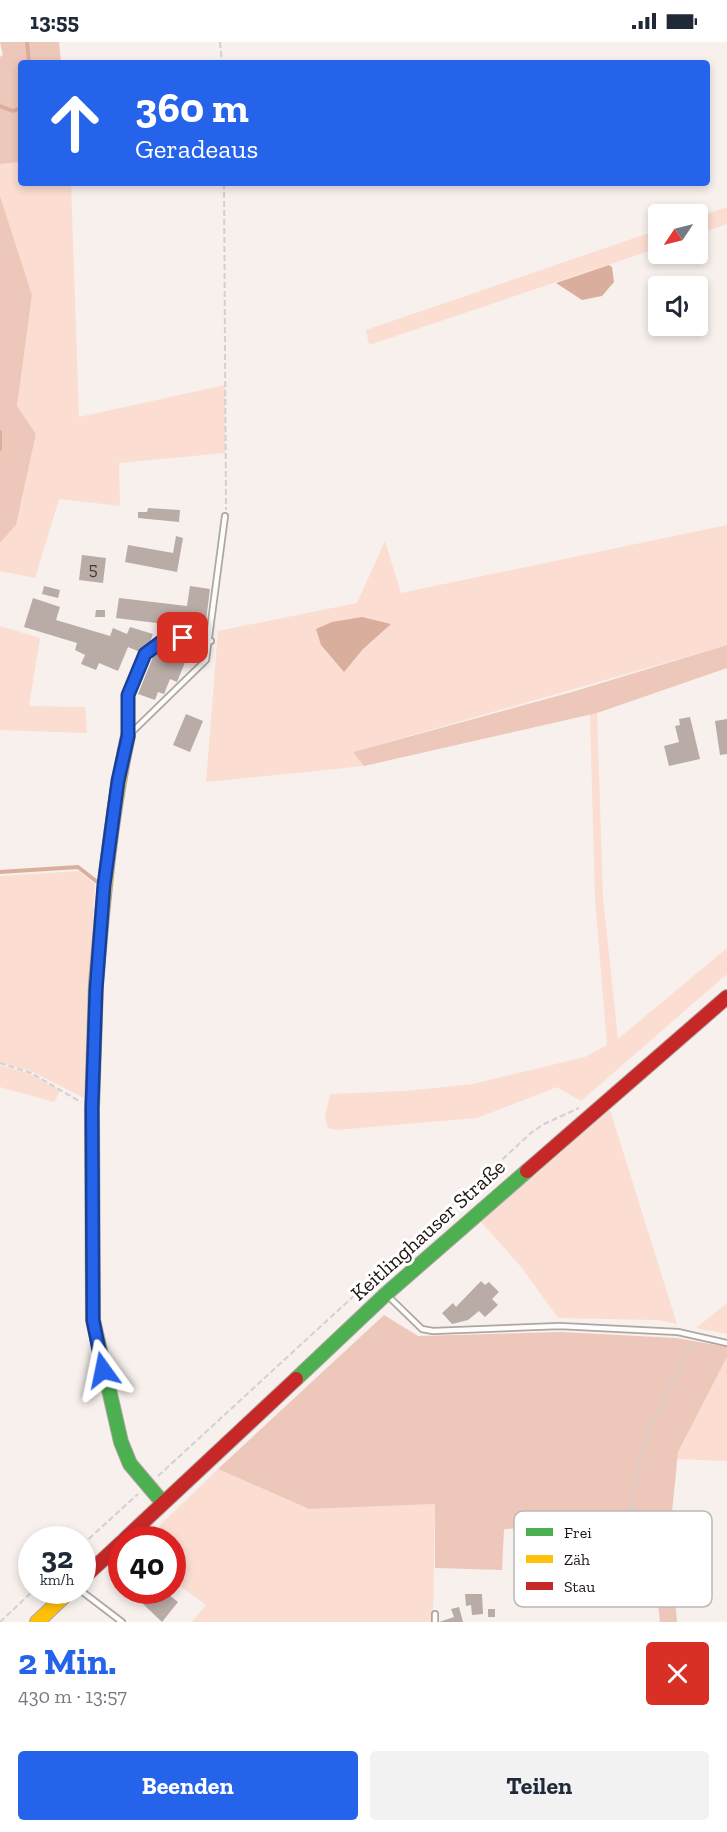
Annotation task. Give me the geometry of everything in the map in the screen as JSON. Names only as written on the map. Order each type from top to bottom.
[{"type":"main road","points":[[128,736],[118,781],[104,885],[96,990],[92,1108],[93,1320],[121,1442],[130,1464],[163,1503]]},
{"type":"main road","name":"Keitlinghauser Straße","points":[[139,1526],[386,1294],[727,997]]},
{"type":"main road","points":[[96,1566],[108,1555]]},
{"type":"main road","points":[[37,1622],[56,1604]]},
{"type":"lane","points":[[128,736],[206,660],[225,516]]},
{"type":"lane","points":[[128,736],[128,695],[145,654],[153,646],[170,639],[210,641]]},
{"type":"lane","points":[[386,1294],[422,1329],[433,1331],[560,1326],[678,1332],[727,1343]]},
{"type":"lane","points":[[96,1602],[122,1622]]},
{"type":"lane","points":[[435,1614],[435,1622]]},
{"type":"path","points":[[220,42],[222,60]]},
{"type":"path","points":[[224,186],[225,516]]},
{"type":"path","points":[[0,1064],[31,1073],[92,1108]]},
{"type":"path","points":[[96,1532],[531,1133],[544,1124],[582,1107]]},
{"type":"path","points":[[631,1511],[634,1475],[652,1423],[695,1336]]},
{"type":"path","points":[[0,1622],[19,1604]]},
{"type":"shaded area","points":[[0,42],[59,42],[61,60],[18,60],[18,162],[0,164],[0,57],[3,55]]},
{"type":"shaded area","points":[[18,162],[18,186],[71,186],[79,417],[225,385],[225,453],[119,463],[120,506],[59,499],[35,578],[0,571],[0,543],[16,525],[36,434],[17,406],[32,295],[0,196],[0,164]]},
{"type":"shaded area","points":[[0,196],[32,295],[17,406],[36,434],[16,525],[0,543]]},
{"type":"shaded area","points":[[727,207],[727,224],[708,231],[708,214]]},
{"type":"shaded area","points":[[648,233],[648,251],[369,345],[366,330]]},
{"type":"shaded area","points":[[609,265],[612,267],[614,282],[602,296],[582,300],[556,283]]},
{"type":"shaded area","points":[[727,525],[727,645],[353,752],[364,766],[206,782],[218,631],[357,603],[385,541],[401,593]]},
{"type":"shaded area","points":[[362,617],[391,624],[363,649],[344,672],[321,645],[316,629],[332,622]]},
{"type":"shaded area","points":[[0,626],[40,638],[29,706],[85,707],[87,733],[0,730]]},
{"type":"shaded area","points":[[727,645],[727,668],[597,713],[364,766],[353,752],[572,692]]},
{"type":"shaded area","points":[[597,713],[603,898],[618,1039],[727,948],[727,974],[581,1101],[557,1087],[477,1118],[336,1130],[328,1128],[325,1117],[330,1094],[406,1091],[473,1084],[585,1057],[607,1045],[595,898],[590,714]]},
{"type":"shaded area","points":[[79,871],[95,884],[84,1098],[33,1072],[0,1062],[0,876]]},
{"type":"shaded area","points":[[0,1065],[31,1074],[60,1091],[54,1102],[0,1087]]},
{"type":"shaded area","points":[[610,1110],[677,1324],[658,1320],[558,1318],[522,1268],[481,1222]]},
{"type":"shaded area","points":[[727,1303],[727,1334],[696,1328]]},
{"type":"shaded area","points":[[384,1315],[418,1336],[561,1332],[676,1338],[727,1347],[727,1357],[678,1452],[672,1511],[514,1511],[514,1529],[504,1529],[502,1570],[435,1568],[435,1504],[309,1509],[218,1469]]},
{"type":"shaded area","points":[[727,1357],[727,1461],[677,1459],[678,1452]]},
{"type":"shaded area","points":[[218,1469],[309,1509],[435,1504],[433,1622],[192,1622],[206,1605],[186,1590],[186,1526],[159,1526]]},
{"type":"shaded area","points":[[658,1607],[676,1607],[677,1622],[660,1622]]},
{"type":"building","points":[[148,508],[180,510],[179,522],[138,518],[138,512],[147,512]]},
{"type":"building","points":[[176,536],[183,538],[177,572],[125,562],[128,545],[173,553]]},
{"type":"building","points":[[82,555],[106,558],[103,583],[79,580]]},
{"type":"building","points":[[44,586],[60,590],[58,598],[42,594]]},
{"type":"building","points":[[190,586],[210,589],[205,629],[116,618],[119,598],[187,606]]},
{"type":"building","points":[[33,598],[60,607],[56,620],[110,636],[113,628],[127,634],[130,627],[153,634],[145,654],[128,647],[118,671],[99,663],[96,670],[81,664],[85,655],[75,650],[77,643],[24,627]]},
{"type":"building","points":[[96,610],[105,610],[105,617],[95,617]]},
{"type":"building","points":[[166,648],[187,657],[177,682],[170,679],[164,694],[158,692],[155,700],[138,694],[155,652],[163,656]]},
{"type":"building","points":[[186,714],[203,721],[190,752],[173,745]]},
{"type":"building","points":[[690,717],[700,759],[669,766],[664,746],[679,742],[675,726],[680,725],[679,719]]},
{"type":"building","points":[[727,719],[727,754],[720,755],[715,721]]},
{"type":"building","points":[[481,1281],[485,1285],[489,1282],[499,1292],[492,1299],[498,1305],[485,1317],[479,1311],[468,1320],[452,1324],[442,1313],[453,1303],[456,1307]]},
{"type":"building","points":[[465,1594],[482,1594],[483,1614],[472,1615],[471,1605],[466,1606]]},
{"type":"building","points":[[143,1604],[176,1604],[162,1622]]},
{"type":"building","points":[[459,1607],[463,1622],[439,1622],[454,1617],[451,1609]]},
{"type":"building","points":[[488,1609],[495,1609],[495,1617],[488,1617]]},
{"type":"waterway","points":[[27,42],[29,60]]},
{"type":"waterway","points":[[0,106],[13,111],[18,109]]},
{"type":"waterway","points":[[0,432],[0,449]]},
{"type":"waterway","points":[[0,872],[78,867],[96,881]]},
{"type":"traffic: fast","points":[[96,984],[92,1109],[93,1320],[121,1442],[130,1464],[163,1503]]},
{"type":"traffic: fast","points":[[296,1379],[386,1294],[527,1171]]},
{"type":"traffic: slow","points":[[96,984],[104,891],[128,736]]},
{"type":"traffic: slow","points":[[37,1622],[56,1604]]},
{"type":"traffic: jam","points":[[527,1171],[727,997]]},
{"type":"traffic: jam","points":[[139,1526],[296,1379]]},
{"type":"traffic: jam","points":[[96,1566],[108,1555]]},
{"type":"route","points":[[103,1370],[93,1320],[92,1108],[96,990],[104,885],[118,781],[128,736],[128,695],[134,676],[145,654],[153,646],[170,639],[183,638]]}]
